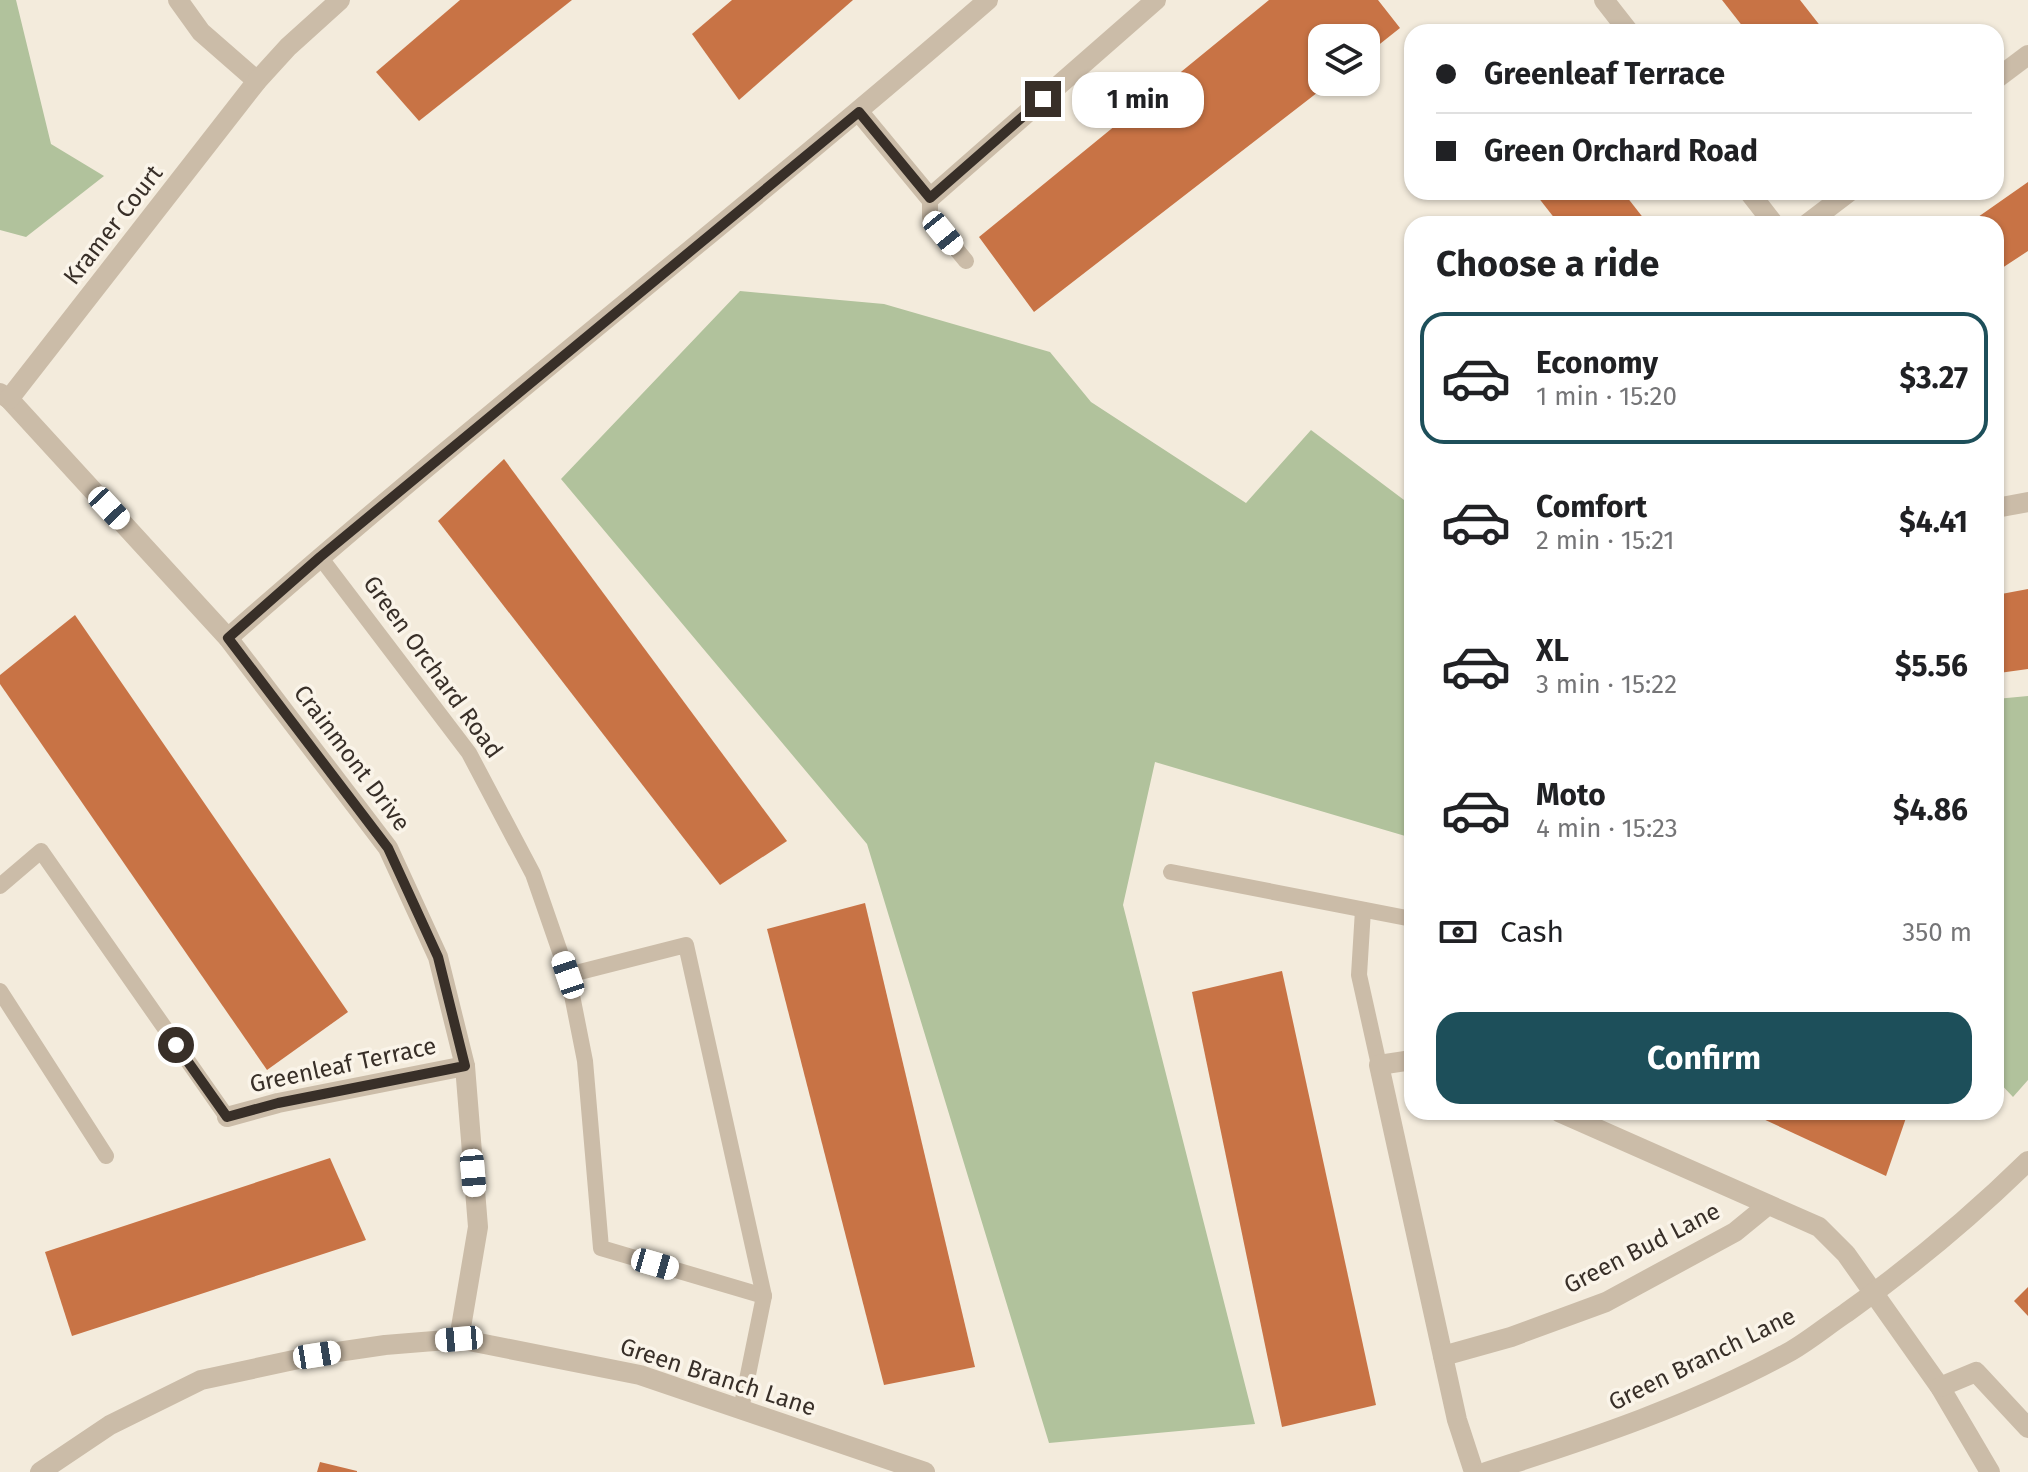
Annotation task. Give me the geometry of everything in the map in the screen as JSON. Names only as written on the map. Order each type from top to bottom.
[{"type":"street","points":[[178,0],[201,32],[257,81]]},
{"type":"street","name":"Kramer Court","points":[[4,396],[257,81],[288,47],[340,0]]},
{"type":"street","points":[[228,638],[320,557],[859,112],[988,0]]},
{"type":"street","points":[[859,112],[930,198],[1156,0]]},
{"type":"street","points":[[1604,0],[1623,24]]},
{"type":"street","points":[[2004,73],[2028,55]]},
{"type":"street","points":[[1755,200],[1768,216]]},
{"type":"street","points":[[1818,216],[1838,200]]},
{"type":"street","name":"Crainmont Drive","points":[[4,396],[228,638],[388,848],[438,957],[465,1066],[478,1227],[459,1339]]},
{"type":"street","points":[[2004,506],[2028,502]]},
{"type":"street","points":[[1404,1061],[1379,1065],[1457,1420],[1474,1472]]},
{"type":"street","name":"Greenleaf Terrace","points":[[227,1117],[278,1103],[465,1066]]},
{"type":"street","name":"Green Bud Lane","points":[[1577,1120],[1819,1227],[1846,1254],[1940,1387],[1990,1472]]},
{"type":"street","name":"Green Branch Lane","points":[[1486,1472],[1601,1435],[1696,1396],[1792,1350],[1873,1293],[1972,1216],[2028,1161]]},
{"type":"street","name":"Green Bud Lane","points":[[1443,1356],[1511,1337],[1606,1302],[1735,1232],[1768,1205]]},
{"type":"street","name":"Green Branch Lane","points":[[40,1472],[110,1425],[201,1380],[317,1355],[459,1339],[640,1375],[925,1472]]},
{"type":"street","points":[[1940,1387],[1976,1372],[2028,1428]]},
{"type":"lane","points":[[930,198],[930,217],[966,261]]},
{"type":"lane","name":"Green Orchard Road","points":[[320,557],[469,753],[533,874],[568,975],[585,1061],[601,1248],[764,1296]]},
{"type":"lane","name":"Greenleaf Terrace","points":[[0,886],[41,851],[227,1117]]},
{"type":"lane","points":[[1171,872],[1404,918]]},
{"type":"lane","points":[[1363,910],[1359,975],[1379,1065]]},
{"type":"lane","points":[[568,975],[686,945],[764,1296],[741,1409]]},
{"type":"lane","points":[[0,991],[106,1156]]},
{"type":"green space","points":[[0,0],[16,0],[51,144],[104,176],[26,237],[0,230]]},
{"type":"green space","points":[[740,291],[884,304],[1050,352],[1091,402],[1246,503],[1311,430],[1404,500],[1404,836],[1155,762],[1123,905],[1255,1424],[1049,1443],[867,844],[561,479]]},
{"type":"green space","points":[[2028,696],[2028,1080],[2013,1097],[2004,1087],[2004,698]]},
{"type":"building","points":[[460,0],[572,0],[419,121],[376,72]]},
{"type":"building","points":[[732,0],[853,0],[739,100],[692,34]]},
{"type":"building","points":[[1269,0],[1378,0],[1400,28],[1380,44],[1380,24],[1308,24],[1308,96],[1313,96],[1034,312],[979,237]]},
{"type":"building","points":[[1722,0],[1800,0],[1819,24],[1741,24]]},
{"type":"building","points":[[2028,182],[2028,251],[2004,267],[2004,216],[1979,216]]},
{"type":"building","points":[[1540,200],[1629,200],[1642,216],[1553,216]]},
{"type":"building","points":[[504,459],[787,841],[720,885],[438,521]]},
{"type":"building","points":[[2028,589],[2028,669],[2004,672],[2004,594]]},
{"type":"building","points":[[75,615],[348,1012],[267,1070],[0,684],[0,675]]},
{"type":"building","points":[[865,903],[975,1367],[884,1385],[767,929]]},
{"type":"building","points":[[1282,971],[1376,1405],[1282,1427],[1192,992]]},
{"type":"building","points":[[1765,1120],[1905,1120],[1886,1176]]},
{"type":"building","points":[[330,1158],[366,1240],[72,1336],[45,1252]]},
{"type":"building","points":[[2028,1287],[2028,1316],[2014,1301]]},
{"type":"building","points":[[320,1462],[357,1471],[357,1472],[317,1472]]},
{"type":"route","points":[[176,1045],[227,1117],[278,1103],[465,1066],[438,957],[388,848],[228,638],[320,557],[859,112],[930,198],[1043,99]]}]
